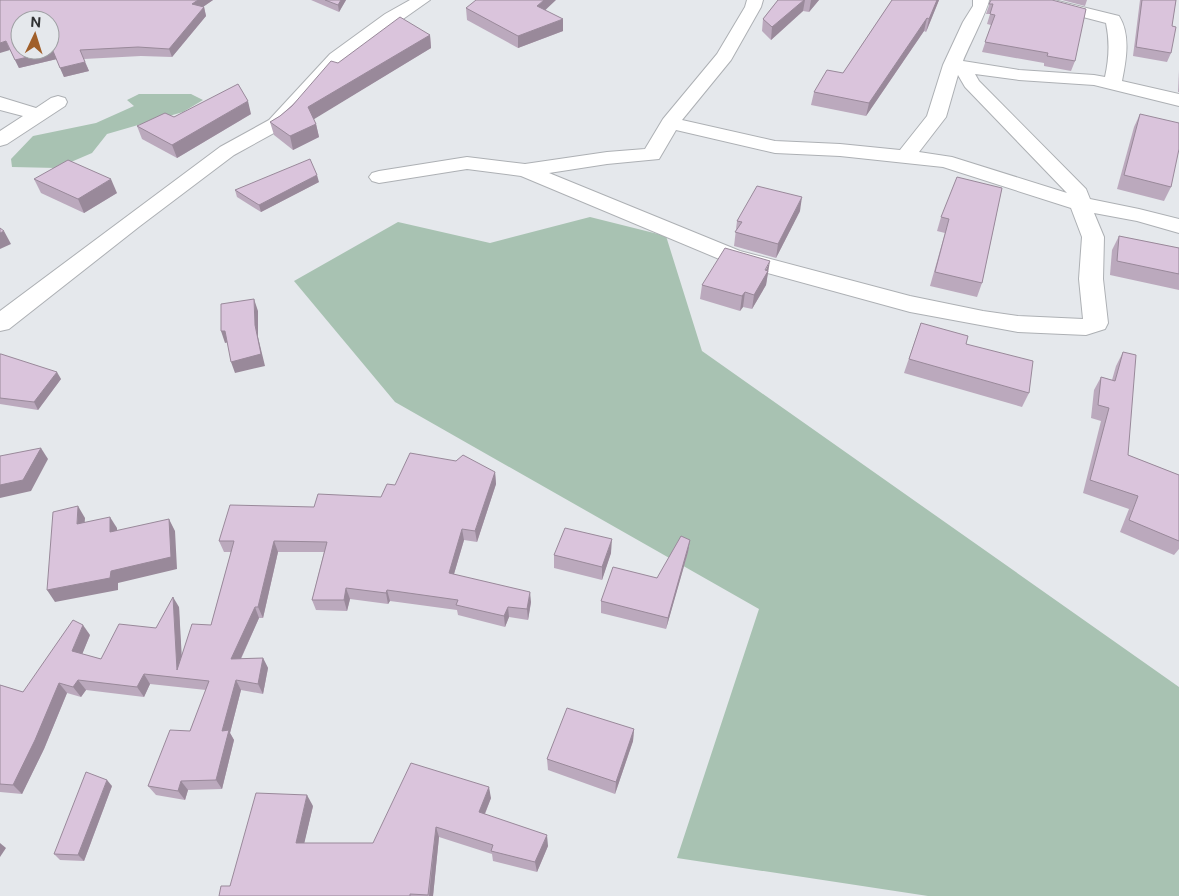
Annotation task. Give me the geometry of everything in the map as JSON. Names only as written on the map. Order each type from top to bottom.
[{"type":"street","points":[[0,322],[227,150],[276,124],[336,58],[391,18],[422,0]]},
{"type":"street","points":[[905,157],[936,117],[957,66],[971,22],[981,6],[981,0]]},
{"type":"street","points":[[1035,0],[1113,20],[1118,38],[1119,54],[1112,84]]},
{"type":"street","points":[[379,177],[467,163],[525,170],[607,158],[652,155],[670,123],[725,56],[748,2]]},
{"type":"street","points":[[957,66],[1019,75],[1081,79],[1112,84],[1179,100]]},
{"type":"street","points":[[525,170],[732,256],[910,304],[1018,324],[1086,327],[1096,323],[1090,279],[1093,237],[1080,204],[1079,193],[1051,162],[971,83],[957,66]]},
{"type":"street","points":[[0,140],[58,102]]},
{"type":"street","points":[[0,103],[38,114]]},
{"type":"street","points":[[670,123],[775,147],[945,161],[980,170],[1080,204],[1139,215],[1179,226]]},
{"type":"green space","points":[[139,94],[191,94],[203,100],[183,112],[107,134],[92,153],[57,168],[12,167],[11,159],[33,136],[96,123],[134,106],[127,100]]},
{"type":"green space","points":[[590,217],[666,236],[702,351],[1179,687],[1179,896],[928,896],[677,858],[759,609],[395,402],[294,281],[398,222],[490,243]]},
{"type":"building","points":[[0,0],[198,0],[192,4],[204,7],[169,49],[138,47],[80,50],[85,62],[60,68],[57,60],[60,60],[60,10],[10,10],[10,49],[6,41],[0,43]]},
{"type":"building","points":[[325,0],[341,0],[338,5]]},
{"type":"building","points":[[476,0],[544,0],[537,6],[563,19],[518,36],[466,8]]},
{"type":"building","points":[[778,0],[804,0],[772,27],[763,19]]},
{"type":"building","points":[[892,0],[937,0],[929,19],[927,18],[869,103],[814,92],[827,70],[843,73]]},
{"type":"building","points":[[991,0],[1052,0],[1086,9],[1075,61],[1047,56],[1048,53],[985,42],[995,15],[990,14],[993,4],[989,4]]},
{"type":"building","points":[[1142,0],[1176,0],[1172,26],[1176,27],[1171,53],[1136,47]]},
{"type":"building","points":[[400,17],[430,35],[308,107],[316,124],[290,136],[270,122],[292,106],[331,61],[338,63]]},
{"type":"building","points":[[238,84],[248,101],[172,145],[137,126],[165,113],[174,117]]},
{"type":"building","points":[[1140,114],[1179,123],[1179,149],[1171,187],[1124,175]]},
{"type":"building","points":[[310,159],[317,175],[259,205],[235,190]]},
{"type":"building","points":[[68,160],[111,179],[78,199],[34,179]]},
{"type":"building","points":[[957,177],[1002,188],[982,283],[935,272],[949,219],[941,217]]},
{"type":"building","points":[[757,186],[802,197],[778,244],[735,232],[742,222],[737,221]]},
{"type":"building","points":[[1119,236],[1179,248],[1179,274],[1117,261]]},
{"type":"building","points":[[725,248],[770,261],[765,270],[768,271],[754,295],[745,292],[742,296],[702,285]]},
{"type":"building","points":[[254,299],[255,325],[261,354],[231,362],[225,331],[221,331],[221,304]]},
{"type":"building","points":[[921,323],[968,336],[966,344],[1033,361],[1029,393],[909,359]]},
{"type":"building","points":[[1123,352],[1136,355],[1128,455],[1179,475],[1179,541],[1129,520],[1138,496],[1090,480],[1109,408],[1098,405],[1101,377],[1115,381]]},
{"type":"building","points":[[0,354],[57,372],[34,402],[0,398]]},
{"type":"building","points":[[41,448],[23,480],[0,485],[0,456]]},
{"type":"building","points":[[410,453],[456,461],[463,455],[495,472],[475,531],[462,529],[449,573],[530,592],[527,609],[508,607],[504,616],[456,605],[458,600],[387,590],[386,593],[346,588],[344,600],[312,600],[327,542],[274,541],[258,607],[255,607],[231,659],[263,658],[258,684],[236,680],[222,731],[229,730],[216,780],[181,781],[178,791],[148,786],[170,730],[190,731],[209,681],[144,674],[137,687],[78,680],[73,687],[59,683],[35,740],[13,785],[0,784],[0,685],[23,692],[73,620],[83,625],[72,651],[101,659],[119,624],[156,628],[173,597],[177,670],[192,624],[211,625],[234,541],[219,541],[230,505],[314,507],[318,494],[381,497],[387,484],[395,485]]},
{"type":"building","points":[[78,506],[77,524],[110,517],[110,532],[169,519],[171,557],[111,571],[110,578],[47,590],[53,512]]},
{"type":"building","points":[[565,528],[612,539],[602,567],[554,555]]},
{"type":"building","points":[[681,536],[690,540],[668,618],[601,601],[613,567],[657,578]]},
{"type":"building","points":[[567,708],[634,729],[616,782],[547,759]]},
{"type":"building","points":[[411,763],[489,787],[479,812],[547,835],[535,862],[491,851],[493,845],[436,827],[428,895],[219,896],[221,886],[230,886],[256,793],[307,795],[296,843],[373,843]]},
{"type":"building","points":[[86,772],[107,780],[78,855],[54,854]]}]
